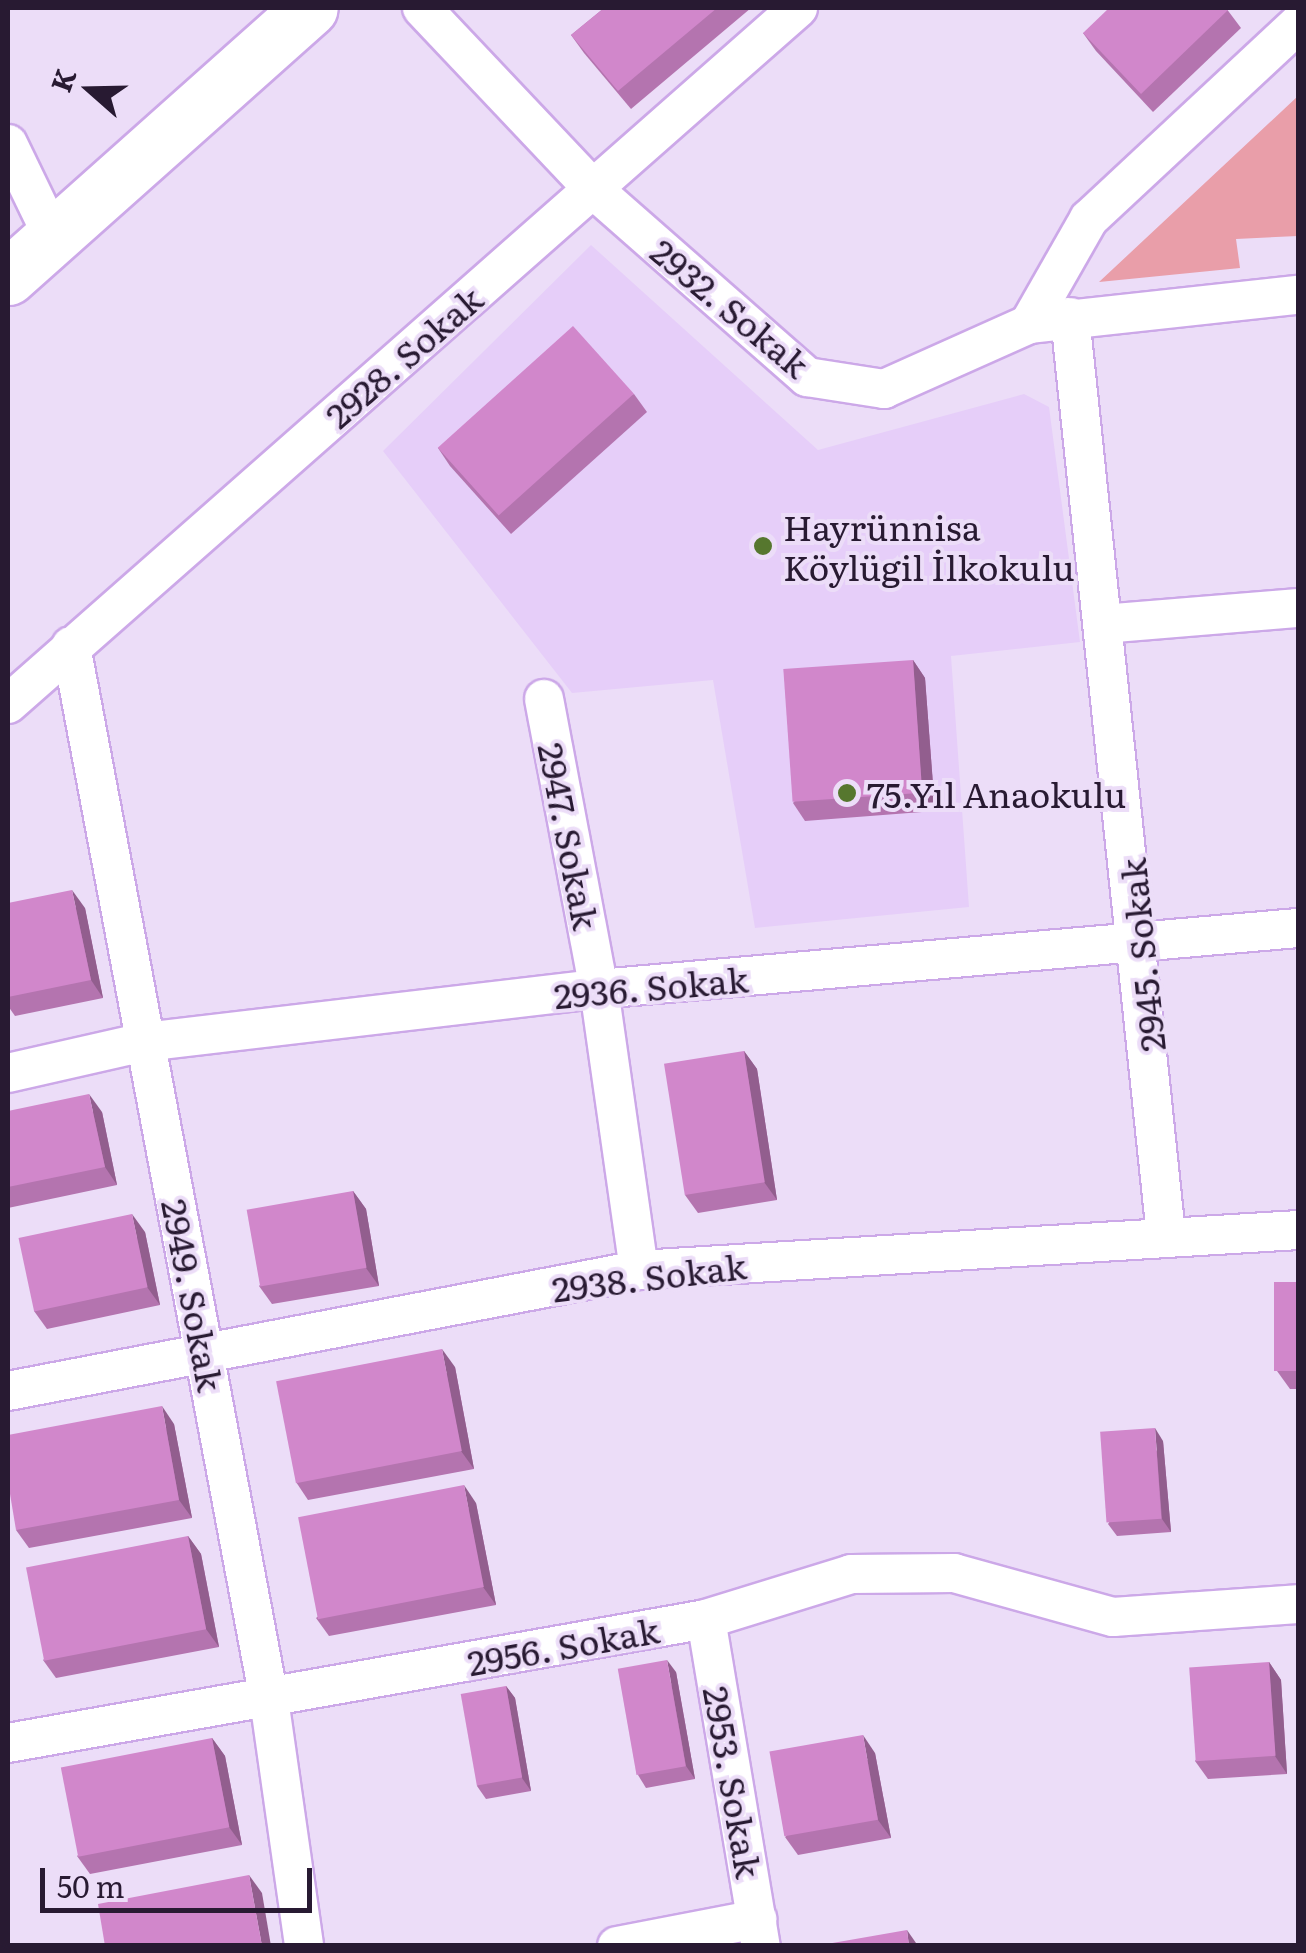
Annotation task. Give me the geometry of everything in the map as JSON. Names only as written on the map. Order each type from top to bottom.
[{"type":"street","points":[[8,278],[310,8]]},
{"type":"street","name":"2932. Sokak","points":[[422,8],[593,189],[806,377],[884,388],[1029,324],[1298,295]]},
{"type":"street","name":"2928. Sokak","points":[[8,704],[798,8]]},
{"type":"street","points":[[1029,324],[1089,218],[1298,24]]},
{"type":"street","points":[[8,144],[53,236]]},
{"type":"street","name":"2945. Sokak","points":[[1070,317],[1142,944],[1166,1235]]},
{"type":"street","points":[[1103,624],[1298,608]]},
{"type":"street","name":"2949. Sokak","points":[[72,646],[269,1698],[304,1946]]},
{"type":"street","name":"2947. Sokak","points":[[544,699],[599,989],[639,1270]]},
{"type":"street","name":"2936. Sokak","points":[[8,1073],[146,1042],[599,989],[1298,928]]},
{"type":"street","name":"2938. Sokak","points":[[8,1391],[639,1270],[1166,1235],[1298,1230]]},
{"type":"street","name":"2956. Sokak","points":[[8,1744],[706,1620],[868,1574],[954,1573],[1113,1616],[1298,1604]]},
{"type":"street","name":"2953. Sokak","points":[[706,1620],[759,1932]]},
{"type":"street","points":[[617,1946],[759,1932]]},
{"type":"shaded area","points":[[1298,96],[1298,236],[1236,239],[1240,268],[1099,282]]},
{"type":"shaded area","name":"Hayrünnisa Köylügil İlkokulu","points":[[591,245],[818,450],[1024,394],[1049,407],[1080,642],[951,656],[969,907],[755,928],[713,680],[572,693],[383,451]]},
{"type":"building","points":[[604,8],[717,8],[618,91],[571,35]]},
{"type":"building","points":[[1109,8],[1228,10],[1141,94],[1083,33]]},
{"type":"building","points":[[573,326],[634,394],[499,515],[438,448]]},
{"type":"building","points":[[913,660],[922,793],[793,802],[783,669]]},
{"type":"building","points":[[72,890],[91,980],[8,997],[8,903]]},
{"type":"building","points":[[744,1051],[765,1182],[685,1195],[664,1064]]},
{"type":"building","points":[[89,1094],[105,1167],[8,1187],[8,1111]]},
{"type":"building","points":[[353,1191],[367,1268],[260,1287],[247,1210]]},
{"type":"building","points":[[132,1214],[148,1287],[34,1311],[19,1238]]},
{"type":"building","points":[[1274,1282],[1298,1282],[1298,1371],[1274,1371]]},
{"type":"building","points":[[442,1349],[462,1451],[296,1483],[276,1381]]},
{"type":"building","points":[[162,1406],[179,1500],[16,1530],[8,1482],[8,1435]]},
{"type":"building","points":[[1155,1428],[1161,1519],[1106,1523],[1100,1432]]},
{"type":"building","points":[[464,1485],[484,1587],[318,1619],[298,1517]]},
{"type":"building","points":[[188,1536],[206,1629],[44,1661],[26,1567]]},
{"type":"building","points":[[667,1660],[686,1766],[637,1775],[618,1669]]},
{"type":"building","points":[[1269,1662],[1276,1756],[1196,1761],[1189,1668]]},
{"type":"building","points":[[506,1686],[522,1778],[477,1786],[461,1694]]},
{"type":"building","points":[[863,1735],[878,1820],[784,1836],[769,1751]]},
{"type":"building","points":[[212,1738],[229,1827],[78,1857],[61,1767]]},
{"type":"building","points":[[249,1875],[262,1946],[105,1946],[98,1904]]},
{"type":"building","points":[[907,1930],[909,1946],[821,1946],[821,1945]]},
{"type":"place","name":"Hayrünnisa Köylügil İlkokulu","points":[[763,546]]},
{"type":"place","name":"75.Yıl Anaokulu","points":[[847,793]]}]
